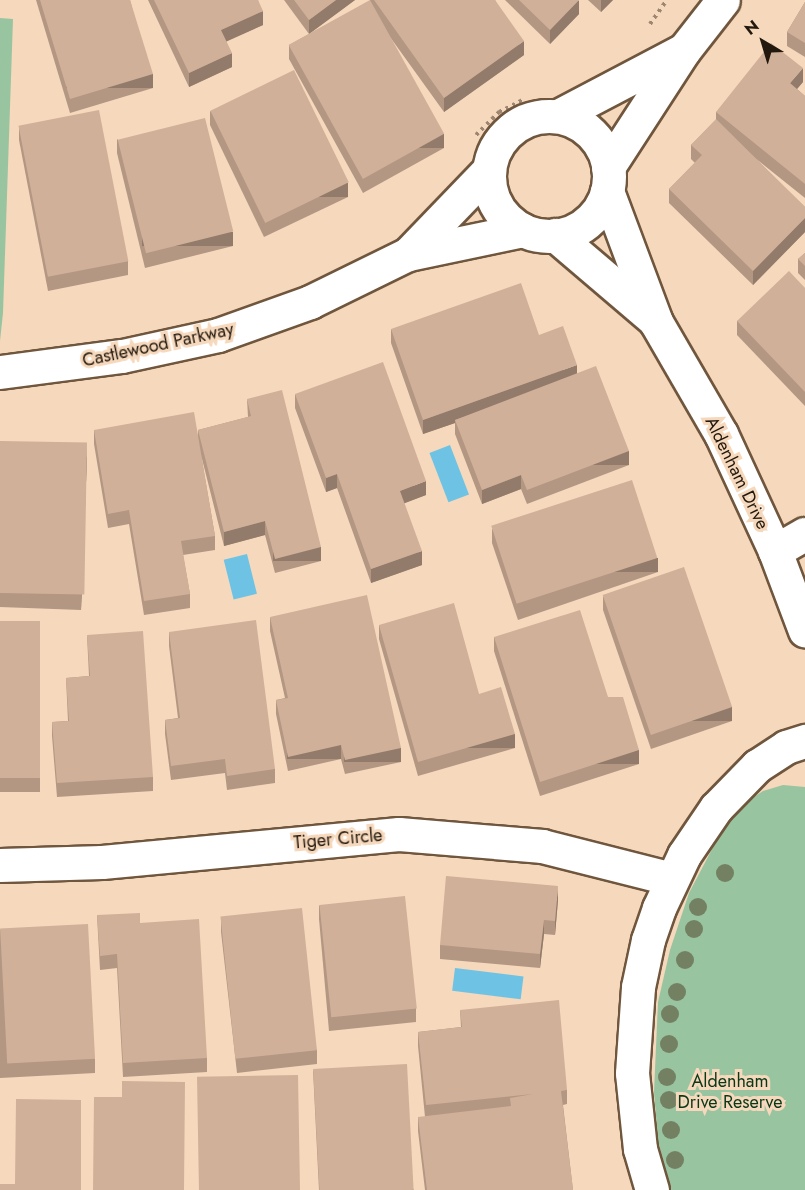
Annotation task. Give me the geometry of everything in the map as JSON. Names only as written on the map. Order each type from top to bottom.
[{"type":"street","name":"Castlewood Parkway","points":[[684,50],[558,116],[531,118],[512,127],[495,149],[488,171],[489,188],[497,207],[506,218],[523,230],[534,234],[555,236],[587,222],[598,210],[608,179],[684,50],[723,0]]},
{"type":"street","points":[[558,116],[579,123],[595,136],[606,154],[608,179]]},
{"type":"street","name":"Castlewood Parkway","points":[[408,254],[488,171]]},
{"type":"street","name":"Aldenham Drive","points":[[608,179],[656,321],[721,434],[775,551],[805,631]]},
{"type":"street","name":"Castlewood Parkway","points":[[0,372],[122,356],[218,335],[310,302],[408,254],[523,230]]},
{"type":"street","name":"Aldenham Drive","points":[[555,236],[656,321]]},
{"type":"street","points":[[775,551],[805,534]]},
{"type":"street","points":[[652,1190],[640,1149],[632,1073],[639,987],[648,940],[672,879],[698,833],[736,786],[757,766],[786,747],[805,741]]},
{"type":"street","name":"Tiger Circle","points":[[0,864],[102,862],[399,834],[542,846],[592,856],[672,879]]},
{"type":"green space","points":[[0,18],[13,19],[3,313],[0,341]]},
{"type":"green space","name":"Aldenham Drive Reserve","points":[[783,785],[805,787],[805,1190],[671,1190],[658,1141],[654,1092],[658,1002],[670,950],[689,893],[720,834],[748,801],[763,791]]},
{"type":"water","points":[[450,445],[469,494],[448,502],[429,453]]},
{"type":"water","points":[[247,554],[257,594],[234,600],[224,560]]},
{"type":"water","points":[[455,968],[523,976],[521,999],[452,991]]},
{"type":"building","points":[[40,0],[130,0],[153,74],[70,99]]},
{"type":"building","points":[[154,0],[258,0],[263,11],[221,30],[232,53],[189,73]]},
{"type":"building","points":[[294,0],[336,0],[309,20]]},
{"type":"building","points":[[370,0],[444,134],[363,179],[289,45]]},
{"type":"building","points":[[374,0],[495,0],[524,41],[444,98]]},
{"type":"building","points":[[519,0],[579,0],[550,30]]},
{"type":"building","points":[[805,2],[805,43],[787,32]]},
{"type":"building","points":[[771,43],[803,68],[790,83],[805,96],[805,184],[716,112]]},
{"type":"building","points":[[294,70],[349,182],[265,223],[210,111]]},
{"type":"building","points":[[99,110],[128,261],[48,277],[19,126]]},
{"type":"building","points":[[205,118],[233,232],[146,253],[118,140]]},
{"type":"building","points":[[716,119],[805,207],[805,218],[753,271],[669,189],[702,155],[691,145]]},
{"type":"building","points":[[805,253],[805,266],[798,259]]},
{"type":"building","points":[[789,271],[805,288],[805,392],[737,321]]},
{"type":"building","points":[[521,283],[539,335],[563,326],[577,365],[423,420],[391,329]]},
{"type":"building","points":[[383,362],[426,481],[400,491],[422,551],[371,569],[337,474],[326,478],[295,394]]},
{"type":"building","points":[[596,366],[629,451],[527,490],[521,475],[482,490],[455,420]]},
{"type":"building","points":[[282,390],[321,547],[275,559],[265,521],[224,532],[198,430],[251,416],[247,399]]},
{"type":"building","points":[[194,412],[215,536],[181,541],[190,594],[144,601],[129,510],[108,514],[94,430]]},
{"type":"building","points":[[0,441],[87,443],[84,594],[0,593]]},
{"type":"building","points":[[632,480],[657,558],[517,604],[491,526]]},
{"type":"building","points":[[684,567],[732,707],[651,735],[603,595]]},
{"type":"building","points":[[367,595],[401,748],[345,760],[341,745],[288,757],[276,700],[288,698],[270,617]]},
{"type":"building","points":[[454,603],[479,694],[501,687],[515,734],[418,762],[379,625]]},
{"type":"building","points":[[580,610],[608,697],[623,697],[639,750],[540,782],[494,637]]},
{"type":"building","points":[[256,620],[275,769],[227,776],[225,759],[171,766],[165,720],[180,718],[169,632]]},
{"type":"building","points":[[0,621],[40,621],[40,778],[0,778]]},
{"type":"building","points":[[143,631],[153,777],[57,783],[52,722],[69,721],[66,678],[90,676],[87,635]]},
{"type":"building","points":[[446,876],[558,886],[555,921],[544,920],[540,954],[440,945]]},
{"type":"building","points":[[405,896],[417,1008],[331,1017],[319,905]]},
{"type":"building","points":[[302,908],[317,1050],[235,1059],[220,917]]},
{"type":"building","points":[[140,913],[140,923],[199,919],[207,1058],[123,1063],[117,954],[100,956],[97,915]]},
{"type":"building","points":[[88,924],[95,1059],[7,1063],[0,929]]},
{"type":"building","points":[[559,1000],[567,1090],[561,1091],[573,1190],[427,1190],[418,1117],[511,1106],[510,1098],[533,1094],[426,1105],[418,1032],[462,1027],[460,1010]]},
{"type":"building","points":[[407,1064],[414,1190],[319,1190],[313,1069]]},
{"type":"building","points":[[298,1075],[300,1190],[199,1190],[197,1077]]},
{"type":"building","points":[[122,1081],[185,1082],[184,1190],[93,1190],[94,1097],[122,1097]]},
{"type":"building","points":[[16,1099],[81,1100],[81,1190],[0,1190],[0,1184],[15,1184]]}]
